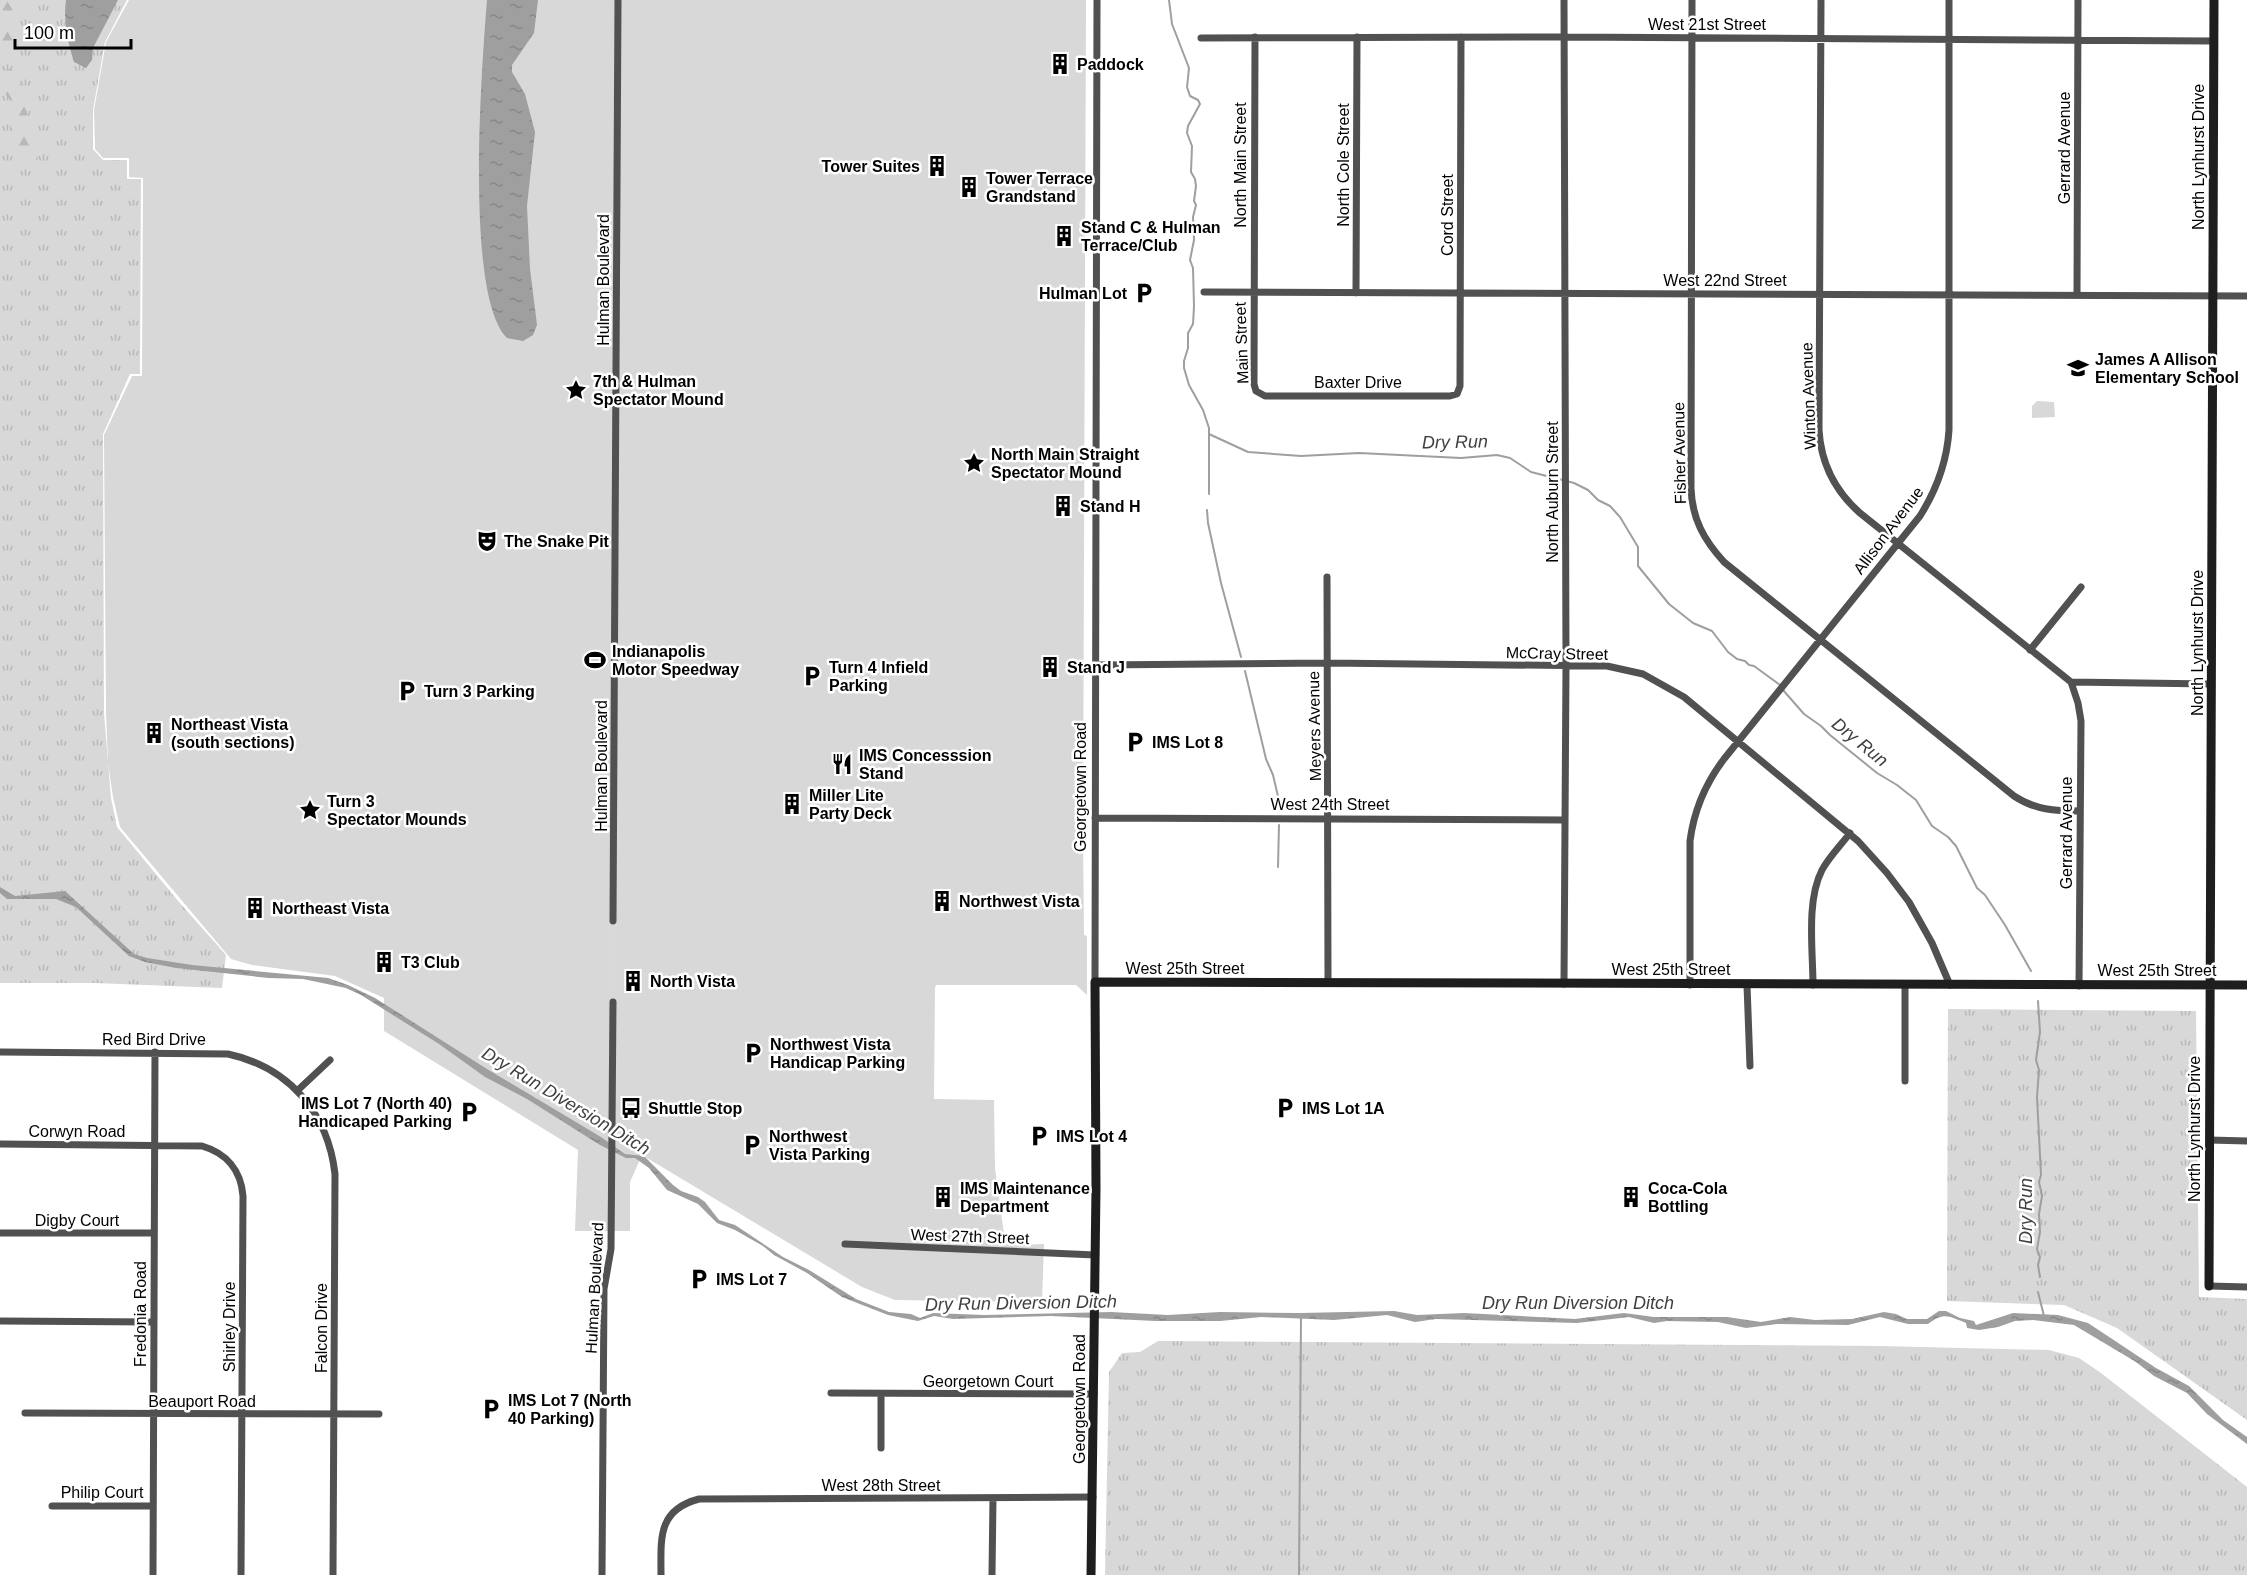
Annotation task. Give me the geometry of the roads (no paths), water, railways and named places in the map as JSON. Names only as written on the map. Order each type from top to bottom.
[{"type":"main road","name":"North Lynhurst Drive","points":[[2209,1286],[2214,0]]},
{"type":"main road","name":"West 25th Street","points":[[1095,982],[2247,985]]},
{"type":"main road","name":"Georgetown Road","points":[[1091,1575],[1095,1255],[1095,982]]},
{"type":"street","name":"Hulman Boulevard","points":[[613,921],[618,0]]},
{"type":"street","name":"Georgetown Road","points":[[1095,982],[1096,0]]},
{"type":"street","name":"North Auburn Street","points":[[1564,0],[1566,469],[1564,984]]},
{"type":"street","name":"Fisher Avenue","points":[[1692,0],[1691,488],[1697,524],[1710,546],[1724,562],[2020,800],[2050,811],[2080,811]]},
{"type":"street","name":"Winton Avenue","points":[[1821,0],[1819,430],[1823,457],[1831,478],[1846,500],[2071,682]]},
{"type":"street","name":"Allison Avenue","points":[[1690,985],[1692,830],[1706,786],[1738,741],[1898,543],[1929,500],[1945,459],[1949,430],[1949,0]]},
{"type":"street","name":"Gerrard Avenue","points":[[2077,295],[2078,0]]},
{"type":"street","name":"North Main Street","points":[[1253,293],[1255,37]]},
{"type":"street","name":"North Cole Street","points":[[1356,293],[1357,37]]},
{"type":"street","name":"Cord Street","points":[[1458,392],[1460,387],[1461,37]]},
{"type":"street","name":"West 21st Street","points":[[1201,38],[1564,37],[2213,41]]},
{"type":"street","name":"West 22nd Street","points":[[1204,292],[2247,296]]},
{"type":"street","name":"Main Street","points":[[1253,293],[1254,384],[1257,393]]},
{"type":"street","name":"Baxter Drive","points":[[1257,393],[1265,396],[1450,396],[1458,392]]},
{"type":"street","name":"Meyers Avenue","points":[[1327,577],[1328,983]]},
{"type":"street","points":[[2030,650],[2081,587]]},
{"type":"street","name":"McCray Street","points":[[1096,665],[1327,663],[1607,666],[1632,671],[1656,680],[1684,697],[1850,833],[1905,896],[1927,933],[1950,985]]},
{"type":"street","name":"Gerrard Avenue","points":[[2071,682],[2080,717],[2079,986]]},
{"type":"street","points":[[2071,682],[2211,684]]},
{"type":"street","name":"West 24th Street","points":[[1095,818],[1564,820]]},
{"type":"street","points":[[1813,985],[1815,888],[1826,865],[1850,833]]},
{"type":"street","points":[[1747,985],[1750,1066]]},
{"type":"street","points":[[1905,985],[1905,1081]]},
{"type":"street","name":"Hulman Boulevard","points":[[602,1575],[604,1289],[611,1249],[613,1002]]},
{"type":"street","name":"Red Bird Drive","points":[[0,1052],[218,1053],[237,1056],[270,1069],[298,1090]]},
{"type":"street","name":"Fredonia Road","points":[[153,1575],[155,1052]]},
{"type":"street","points":[[298,1090],[330,1060]]},
{"type":"street","name":"Falcon Drive","points":[[298,1090],[325,1132],[332,1153],[335,1174],[333,1575]]},
{"type":"street","points":[[2209,1140],[2247,1141]]},
{"type":"street","name":"Corwyn Road","points":[[0,1144],[154,1145]]},
{"type":"street","name":"Shirley Drive","points":[[154,1145],[195,1145],[213,1149],[230,1162],[241,1182],[243,1196],[241,1575]]},
{"type":"street","name":"Digby Court","points":[[0,1233],[154,1233]]},
{"type":"street","name":"West 27th Street","points":[[844,1245],[1095,1255]]},
{"type":"street","points":[[2209,1286],[2247,1287]]},
{"type":"street","points":[[0,1321],[154,1322]]},
{"type":"street","name":"Georgetown Court","points":[[831,1393],[1094,1394]]},
{"type":"street","points":[[881,1394],[881,1448]]},
{"type":"street","name":"Beauport Road","points":[[25,1413],[379,1414]]},
{"type":"street","name":"West 28th Street","points":[[661,1575],[662,1533],[666,1522],[673,1512],[685,1503],[699,1499],[1093,1497]]},
{"type":"street","points":[[992,1575],[993,1498]]},
{"type":"street","name":"Philip Court","points":[[52,1506],[153,1506]]},
{"type":"water","points":[[66,0],[118,0],[93,48],[92,60],[86,68],[74,62],[68,39]]},
{"type":"water","points":[[487,0],[538,0],[534,33],[512,65],[512,72],[525,94],[535,132],[527,206],[530,269],[537,325],[533,335],[523,341],[507,338],[494,314],[485,276],[480,229],[480,124]]},
{"type":"water","points":[[0,887],[15,896],[65,891],[134,954],[147,958],[192,965],[328,978],[348,985],[375,998],[625,1154],[644,1156],[673,1185],[705,1202],[719,1220],[735,1225],[783,1257],[856,1299],[889,1312],[911,1314],[920,1318],[933,1313],[984,1315],[1111,1312],[1168,1315],[1220,1312],[1394,1311],[1417,1315],[1464,1313],[1575,1319],[1624,1313],[1654,1317],[1727,1317],[1761,1322],[1790,1317],[1815,1320],[1852,1319],[1884,1312],[1907,1319],[1927,1319],[1939,1311],[1946,1311],[1960,1318],[1974,1321],[1976,1325],[2013,1313],[2058,1315],[2088,1323],[2156,1368],[2189,1386],[2223,1420],[2247,1437],[2247,1444],[2207,1414],[2187,1393],[2154,1376],[2136,1362],[2074,1325],[2033,1320],[2015,1321],[1979,1330],[1967,1328],[1966,1323],[1946,1316],[1928,1324],[1908,1324],[1880,1317],[1848,1325],[1777,1324],[1746,1328],[1718,1322],[1654,1323],[1629,1317],[1577,1323],[1436,1319],[1415,1322],[1387,1315],[1334,1320],[1261,1317],[1220,1321],[1156,1321],[1051,1316],[953,1319],[934,1316],[918,1321],[888,1315],[842,1297],[763,1246],[717,1223],[698,1204],[667,1190],[649,1168],[635,1158],[626,1158],[600,1145],[527,1099],[485,1077],[439,1044],[361,995],[346,988],[303,979],[269,978],[176,968],[145,962],[129,956],[76,907],[56,899],[7,899],[0,893]]},
{"type":"waterway","name":"Dry Run","points":[[1169,0],[1172,24],[1189,68],[1187,87],[1190,96],[1198,100],[1200,104],[1188,126],[1187,133],[1192,146],[1191,172],[1195,179],[1194,201],[1196,205],[1193,217],[1194,240],[1190,260],[1193,268],[1193,324],[1188,333],[1184,368],[1189,385],[1203,410],[1209,428],[1209,494]]},
{"type":"waterway","name":"Dry Run","points":[[1209,434],[1248,452],[1301,456],[1359,453],[1461,458],[1497,455],[1510,458],[1531,472],[1574,483],[1610,506],[1620,517],[1638,547],[1638,566],[1669,604],[1693,623],[1712,631],[1728,652],[1737,659],[1754,666],[1780,685]]},
{"type":"waterway","points":[[1207,510],[1221,583],[1241,657]]},
{"type":"waterway","points":[[1245,671],[1266,759],[1273,775],[1281,809]]},
{"type":"waterway","name":"Dry Run","points":[[1783,690],[1804,714],[1877,773],[1916,800],[1932,826],[1956,846],[1977,888],[1985,895],[2005,925],[2031,971]]},
{"type":"waterway","points":[[1278,867],[1279,825]]},
{"type":"waterway","name":"Dry Run","points":[[2038,1001],[2040,1032],[2036,1060],[2039,1070],[2037,1097],[2041,1175],[2039,1182],[2042,1196],[2037,1249],[2040,1257],[2038,1265],[2040,1277]]},
{"type":"waterway","points":[[2038,1292],[2044,1316]]},
{"type":"waterway","points":[[1299,1575],[1301,1317]]},
{"type":"tunnel","points":[[613,921],[613,1002]]},
{"type":"place","name":"Paddock","points":[[1060,64]]},
{"type":"place","name":"Tower Suites","points":[[937,166]]},
{"type":"place","name":"Tower Terrace Grandstand","points":[[969,187]]},
{"type":"place","name":"Stand C & Hulman Terrace/Club","points":[[1064,236]]},
{"type":"place","name":"Hulman Lot","points":[[1144,293]]},
{"type":"place","name":"James A Allison Elementary School","points":[[2078,368]]},
{"type":"place","name":"7th & Hulman Spectator Mound","points":[[576,390]]},
{"type":"place","name":"North Main Straight Spectator Mound","points":[[974,463]]},
{"type":"place","name":"Stand H","points":[[1063,506]]},
{"type":"place","name":"The Snake Pit","points":[[487,541]]},
{"type":"place","name":"Indianapolis Motor Speedway","points":[[595,660]]},
{"type":"place","name":"Stand J","points":[[1050,667]]},
{"type":"place","name":"Turn 4 Infield Parking","points":[[812,676]]},
{"type":"place","name":"Turn 3 Parking","points":[[407,691]]},
{"type":"place","name":"Northeast Vista (south sections)","points":[[154,733]]},
{"type":"place","name":"IMS Lot 8","points":[[1135,742]]},
{"type":"place","name":"IMS Concesssion Stand","points":[[842,764]]},
{"type":"place","name":"Miller Lite Party Deck","points":[[792,804]]},
{"type":"place","name":"Turn 3 Spectator Mounds","points":[[310,810]]},
{"type":"place","name":"Northwest Vista","points":[[942,901]]},
{"type":"place","name":"Northeast Vista","points":[[255,908]]},
{"type":"place","name":"T3 Club","points":[[384,962]]},
{"type":"place","name":"North Vista","points":[[633,981]]},
{"type":"place","name":"Northwest Vista Handicap Parking","points":[[753,1053]]},
{"type":"place","name":"Shuttle Stop","points":[[631,1108]]},
{"type":"place","name":"IMS Lot 1A","points":[[1285,1108]]},
{"type":"place","name":"IMS Lot 7 (North 40) Handicaped Parking","points":[[469,1112]]},
{"type":"place","name":"IMS Lot 4","points":[[1039,1136]]},
{"type":"place","name":"Northwest Vista Parking","points":[[752,1145]]},
{"type":"place","name":"IMS Maintenance Department","points":[[943,1197]]},
{"type":"place","name":"Coca-Cola Bottling","points":[[1631,1197]]},
{"type":"place","name":"IMS Lot 7","points":[[699,1279]]},
{"type":"place","name":"IMS Lot 7 (North 40 Parking)","points":[[491,1409]]},
{"type":"water label","name":"Dry Run Diversion Ditch","points":[[566,1101]]},
{"type":"water label","name":"Dry Run Diversion Ditch","points":[[1021,1303]]},
{"type":"water label","name":"Dry Run Diversion Ditch","points":[[1578,1303]]}]
